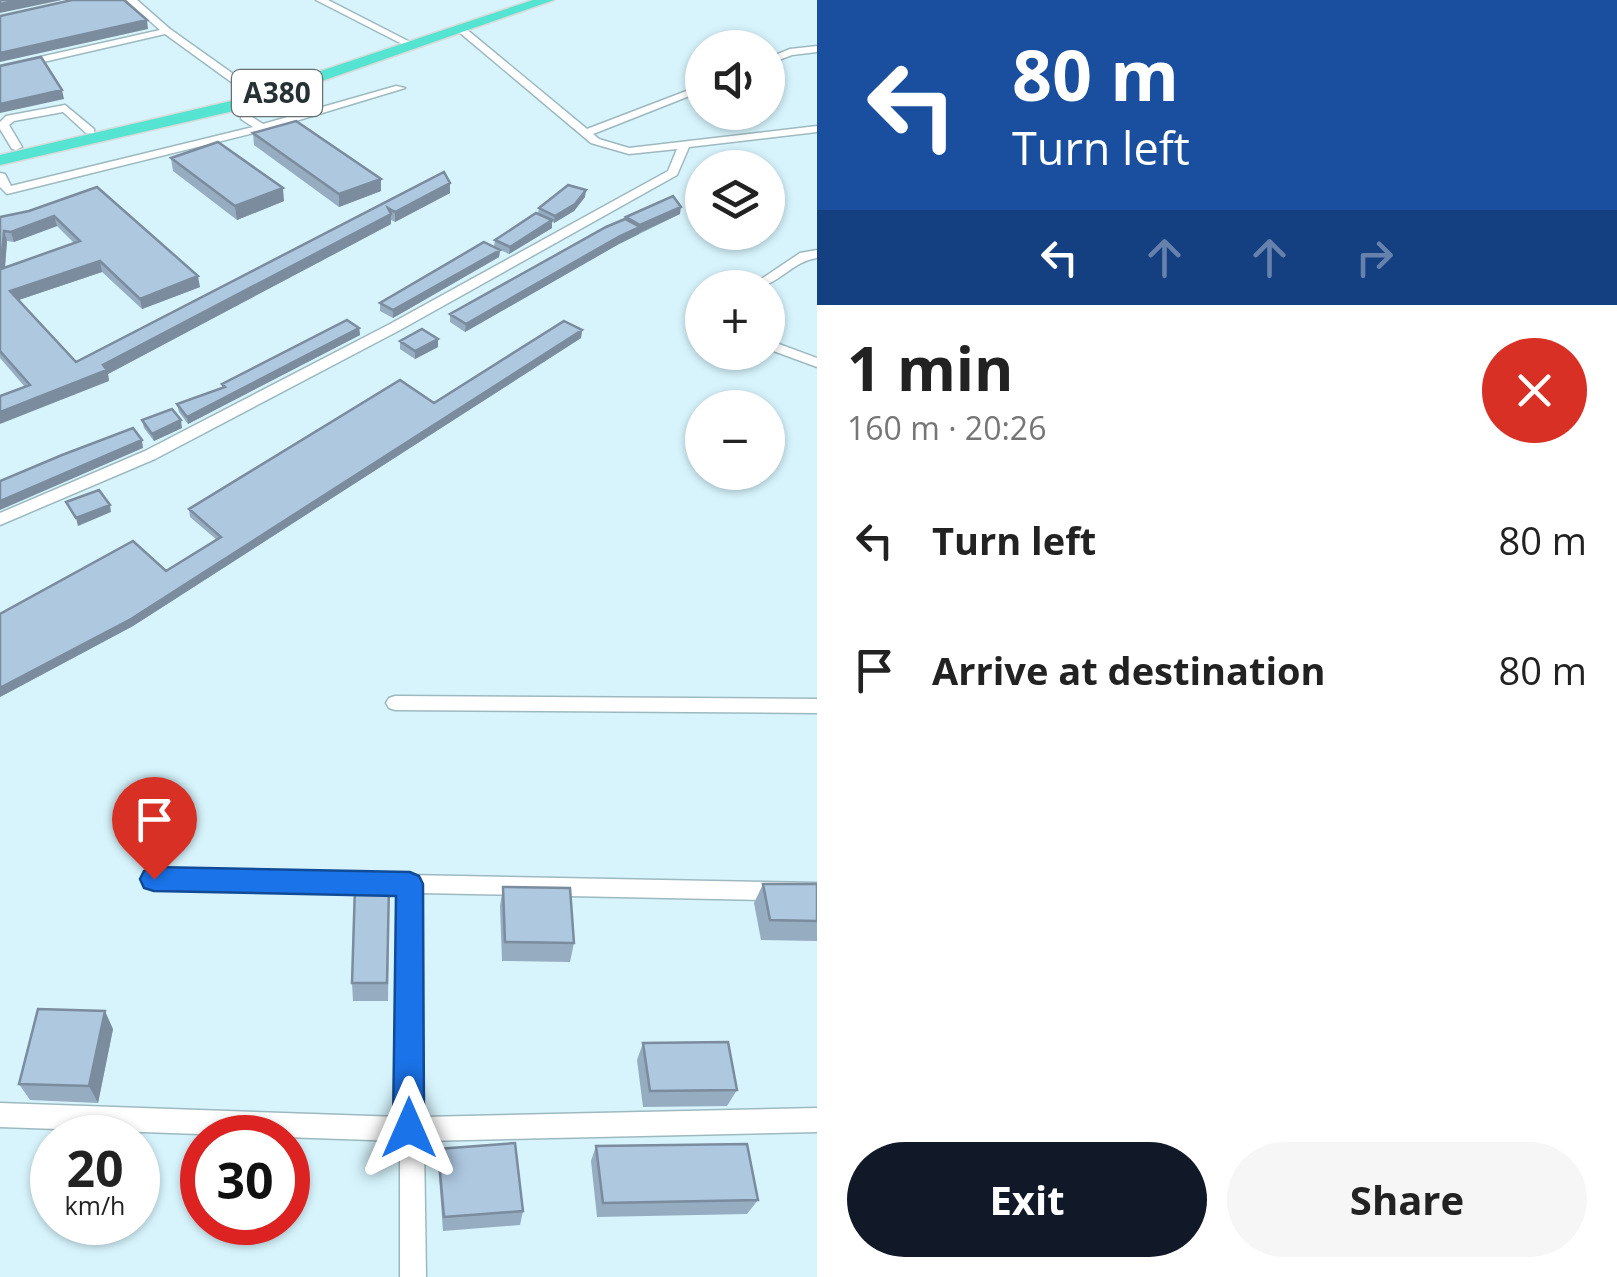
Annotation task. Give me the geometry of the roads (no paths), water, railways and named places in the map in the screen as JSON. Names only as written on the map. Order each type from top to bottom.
[{"type":"highway","name":"A380","points":[[8,148],[246,100],[528,0]]},
{"type":"highway","name":"A380","points":[[1,168],[246,100],[548,0]]},
{"type":"street","points":[[131,0],[246,100],[262,128]]},
{"type":"street","points":[[321,0],[406,42]]},
{"type":"street","points":[[462,30],[595,141],[629,151],[817,129]]},
{"type":"street","points":[[0,69],[167,32]]},
{"type":"street","points":[[785,54],[817,50]]},
{"type":"street","points":[[1,168],[6,190],[262,128],[400,88]]},
{"type":"street","points":[[586,133],[685,95]]},
{"type":"street","points":[[8,148],[3,124],[10,118],[64,108],[90,131]]},
{"type":"street","points":[[0,518],[150,455],[395,326],[672,173],[684,145]]},
{"type":"street","points":[[785,272],[813,257]]},
{"type":"street","points":[[785,351],[817,363]]},
{"type":"street","points":[[395,703],[817,706]]},
{"type":"street","points":[[154,879],[817,892]]},
{"type":"street","points":[[410,884],[413,1277]]},
{"type":"street","points":[[0,1116],[409,1128],[817,1120]]}]
